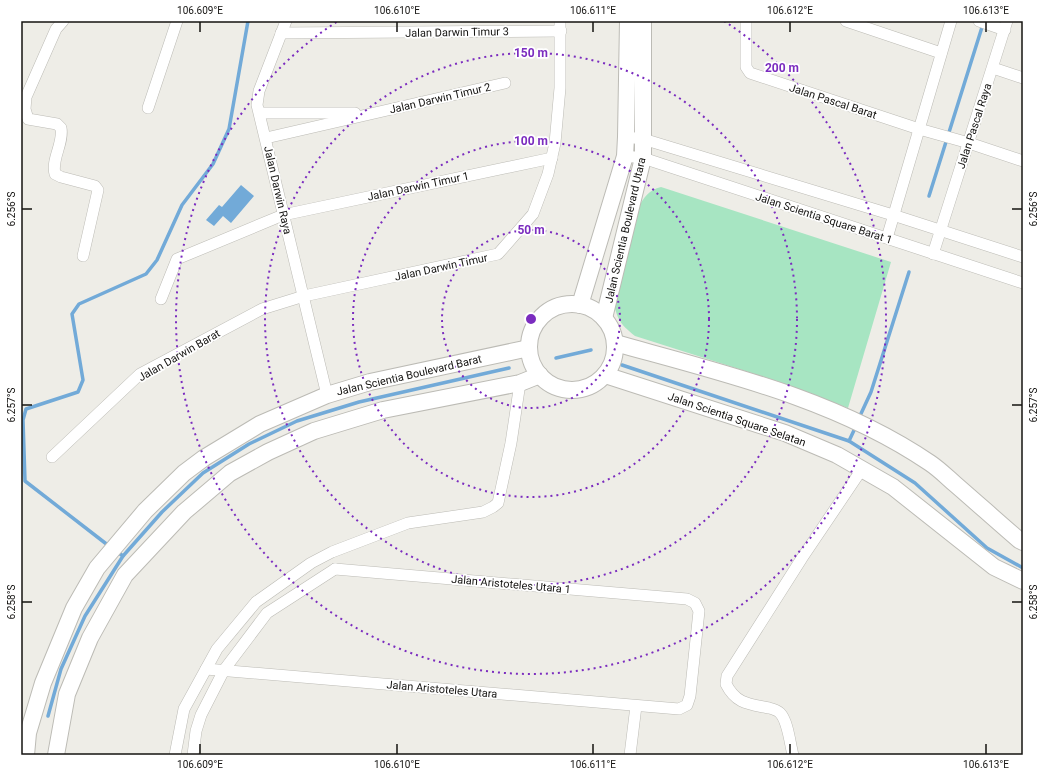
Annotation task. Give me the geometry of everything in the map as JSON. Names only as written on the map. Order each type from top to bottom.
[{"type":"street","points":[[63,21],[56,29],[26,98],[25,109],[28,119],[57,124],[61,128],[62,136],[54,167],[55,174],[95,186],[98,190],[83,256]]},
{"type":"street","points":[[148,108],[177,21]]},
{"type":"street","name":"Jalan Darwin Raya","points":[[286,21],[259,91],[258,105],[283,215],[327,394]]},
{"type":"street","name":"Jalan Scientia Boulevard Utara","points":[[580,305],[625,156],[628,21]]},
{"type":"street","name":"Jalan Scientia Boulevard Utara","points":[[604,318],[643,158],[643,21]]},
{"type":"street","name":"Jalan Pascal Barat","points":[[746,21],[746,67],[750,73],[919,129],[1023,161]]},
{"type":"street","points":[[846,21],[941,53]]},
{"type":"street","points":[[887,238],[951,21]]},
{"type":"street","points":[[979,21],[994,26],[1006,26]]},
{"type":"street","name":"Jalan Darwin Timur 3","points":[[282,33],[560,26]]},
{"type":"street","name":"Jalan Darwin Timur","points":[[304,296],[498,254],[533,214],[548,174],[555,143],[560,88],[560,26]]},
{"type":"street","name":"Jalan Pascal Raya","points":[[933,254],[941,231],[964,142],[993,68],[1006,26]]},
{"type":"street","points":[[993,68],[1023,78]]},
{"type":"street","name":"Jalan Darwin Timur 2","points":[[266,138],[505,83]]},
{"type":"street","name":"Jalan Darwin Timur 2","points":[[260,113],[375,113]]},
{"type":"street","name":"Jalan Scientia Square Barat 1","points":[[626,137],[643,138],[893,215],[1023,257]]},
{"type":"street","name":"Jalan Scientia Square Barat 1","points":[[625,156],[643,158],[1023,283]]},
{"type":"street","name":"Jalan Darwin Timur 1","points":[[161,299],[177,259],[283,215],[552,158]]},
{"type":"street","name":"Jalan Darwin Barat","points":[[52,457],[140,374],[262,309],[304,296]]},
{"type":"street","points":[[568,304],[580,305],[594,310],[604,318],[612,330],[615,343],[615,355],[611,366],[605,375],[594,384],[580,389],[565,389],[551,384],[540,375],[532,362],[529,348],[531,336],[536,324],[544,314],[555,308],[568,304]]},
{"type":"street","points":[[615,343],[734,376],[796,396],[859,423],[890,439],[931,464],[1023,542]]},
{"type":"street","name":"Jalan Scientia Boulevard Barat","points":[[26,755],[28,733],[43,683],[74,608],[97,568],[108,554],[145,511],[184,473],[204,458],[260,424],[327,394],[370,382],[529,348]]},
{"type":"street","points":[[56,755],[67,694],[90,638],[125,575],[184,512],[230,473],[268,452],[300,437],[322,429],[383,410],[520,383],[540,375]]},
{"type":"street","name":"Jalan Scientia Square Selatan","points":[[605,375],[785,433],[837,455],[893,487],[994,567],[1023,581]]},
{"type":"street","points":[[175,755],[184,710],[217,649],[256,602],[311,562],[332,552],[408,523],[483,512],[498,503],[511,443],[520,383]]},
{"type":"street","points":[[793,755],[785,722],[780,713],[738,700],[730,692],[726,684],[727,676],[802,558],[862,469]]},
{"type":"street","points":[[193,755],[196,731],[201,715],[224,670],[267,613],[335,569],[332,552]]},
{"type":"street","name":"Jalan Aristoteles Utara 1","points":[[335,569],[687,600],[695,603],[699,611],[690,696],[687,705],[679,710]]},
{"type":"street","name":"Jalan Aristoteles Utara","points":[[206,669],[679,710]]},
{"type":"street","points":[[630,755],[636,706]]},
{"type":"green space","points":[[661,187],[891,262],[848,408],[777,381],[635,336],[622,324],[613,301],[638,208],[647,194]]},
{"type":"water","points":[[241,185],[254,196],[231,223],[223,216],[214,226],[206,220],[219,205],[222,207]]},
{"type":"waterway","points":[[109,546],[25,481],[23,420],[26,409],[78,392],[83,380],[72,314],[79,304],[146,274],[157,260],[182,205],[213,164],[229,129],[248,21]]},
{"type":"waterway","points":[[929,196],[983,24]]},
{"type":"waterway","points":[[859,418],[871,392],[909,272]]},
{"type":"waterway","points":[[556,358],[591,350]]},
{"type":"waterway","points":[[622,365],[849,441],[915,483],[987,548],[1023,568]]},
{"type":"waterway","points":[[48,716],[61,669],[85,616],[123,556],[162,512],[203,473],[249,444],[297,421],[359,402],[509,368]]},
{"type":"waterway","points":[[849,441],[856,426]]},
{"type":"waterway","points":[[116,551],[123,556]]}]
